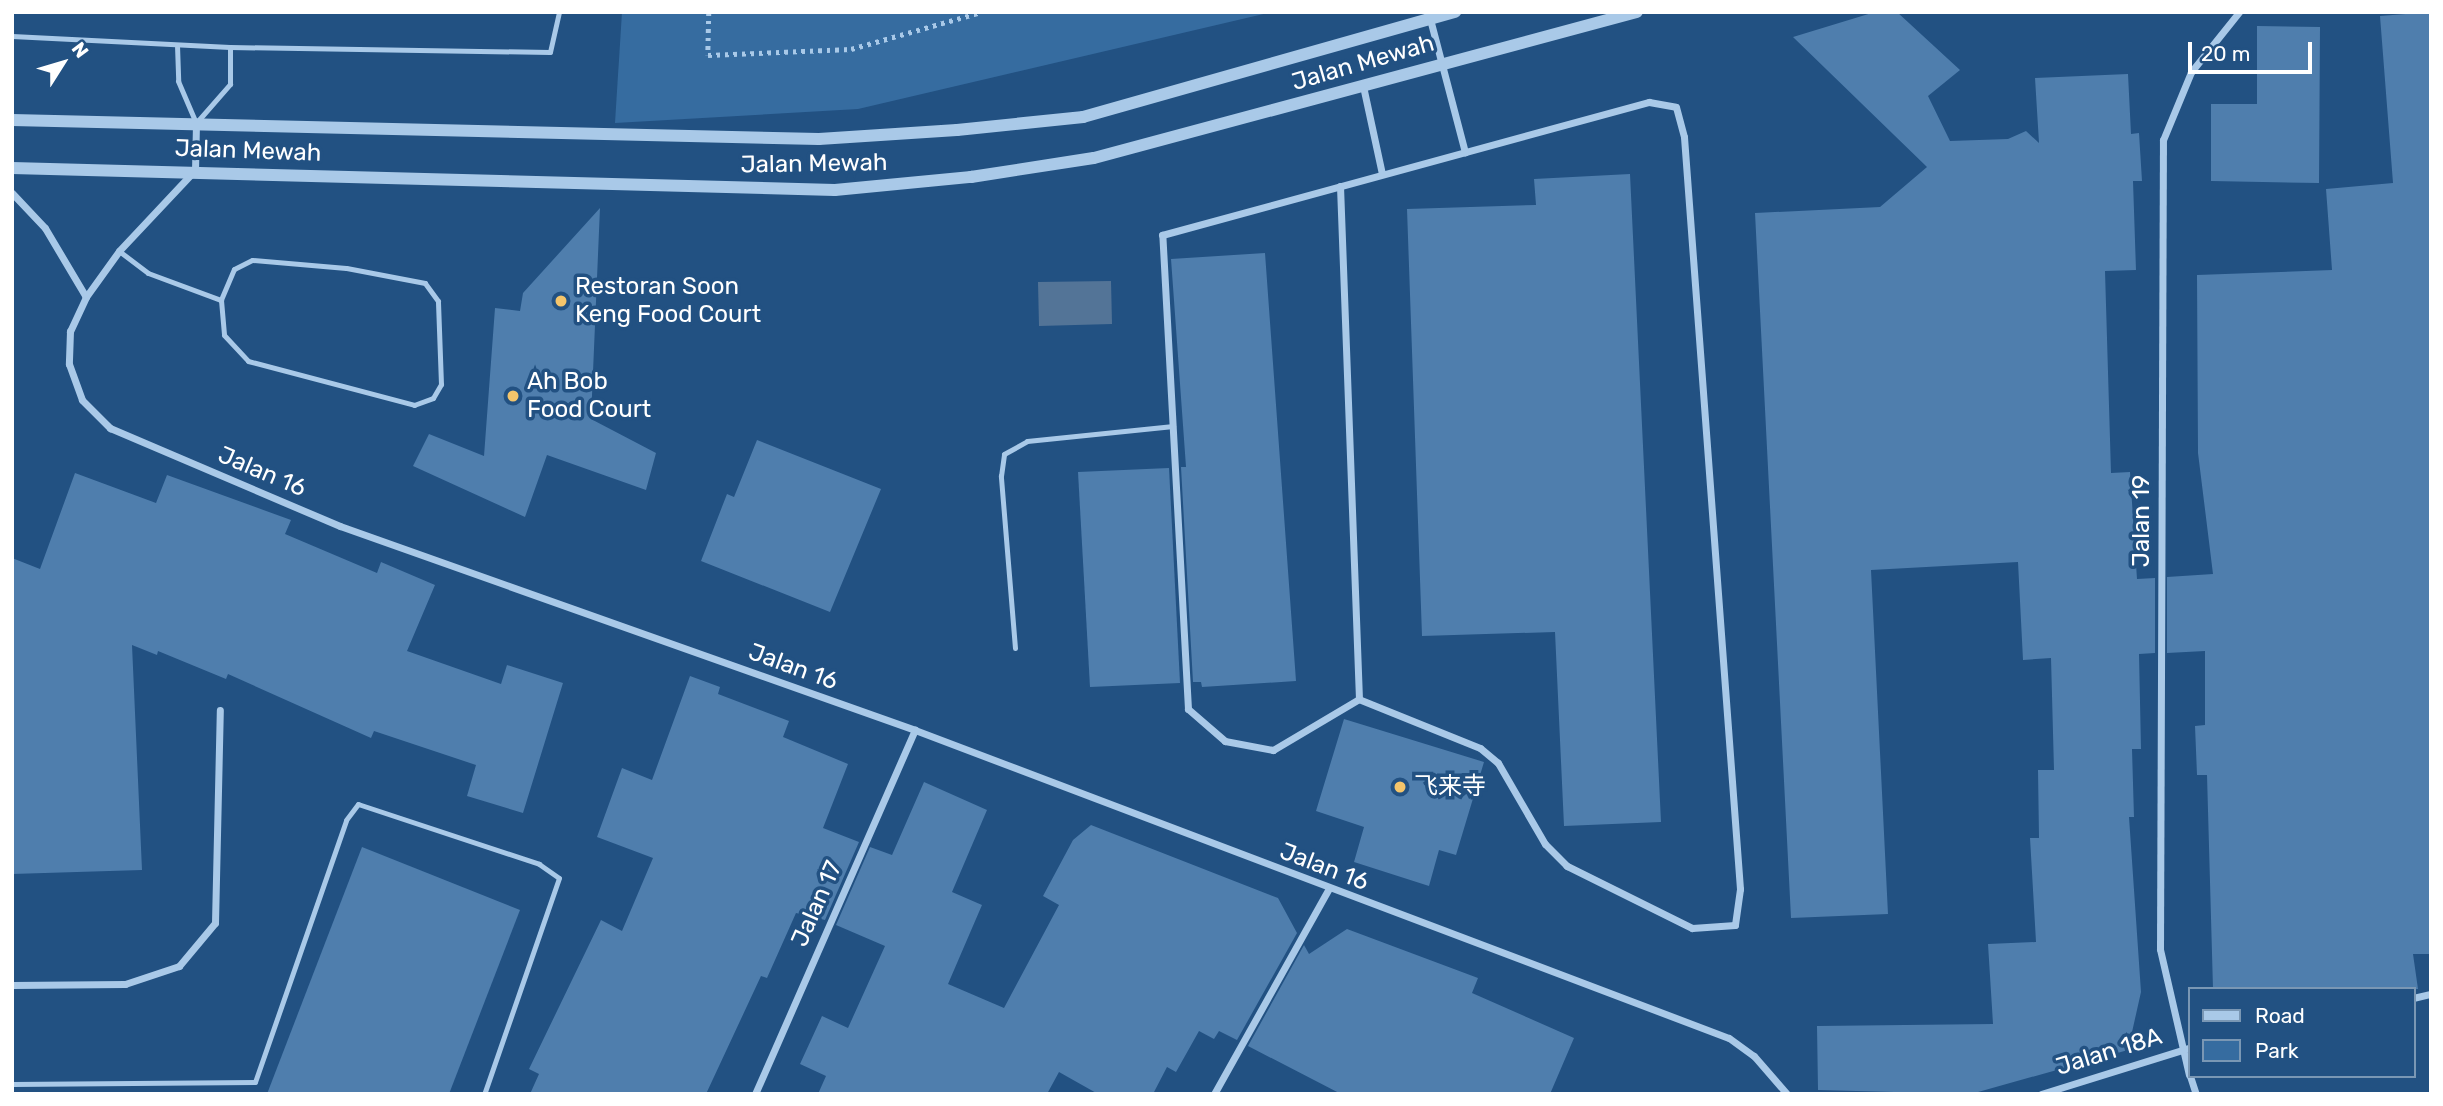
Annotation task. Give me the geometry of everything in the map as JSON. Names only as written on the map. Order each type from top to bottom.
[{"type":"street","name":"Jalan Mewah","points":[[12,120],[819,139],[957,130],[1083,117],[1455,12]]},
{"type":"street","name":"Jalan Mewah","points":[[12,168],[195,170],[835,190],[971,177],[1094,158],[1637,12]]},
{"type":"street","name":"Jalan 19","points":[[2185,1049],[2160,949],[2164,140],[2191,72],[2239,12]]},
{"type":"street","points":[[1430,19],[1465,152]]},
{"type":"street","points":[[1363,86],[1382,174]]},
{"type":"street","points":[[1649,102],[1676,107],[1684,137],[1736,833],[1740,889],[1735,925],[1692,928],[1567,866],[1545,844],[1498,763],[1480,748],[1359,699],[1273,750],[1225,741],[1188,709],[1162,235],[1649,102]]},
{"type":"street","points":[[195,170],[196,123]]},
{"type":"street","name":"Jalan 16","points":[[195,170],[119,251],[86,297],[70,331],[69,364],[82,400],[110,428],[340,526],[915,730],[1328,890],[1728,1038],[1754,1056],[1787,1094]]},
{"type":"street","points":[[1340,186],[1359,699]]},
{"type":"street","points":[[12,193],[45,228],[86,297]]},
{"type":"street","points":[[12,985],[125,984],[179,966],[215,923],[220,710]]},
{"type":"street","name":"Jalan 17","points":[[755,1094],[915,730]]},
{"type":"street","points":[[1214,1094],[1328,890]]},
{"type":"street","name":"Jalan 18A","points":[[2041,1094],[2185,1049]]},
{"type":"lane","points":[[12,36],[230,47],[550,52],[559,12]]},
{"type":"lane","points":[[177,45],[178,81],[196,123],[230,84],[230,47]]},
{"type":"lane","points":[[119,251],[148,274],[221,300]]},
{"type":"lane","points":[[252,260],[346,268],[425,283],[438,301],[441,384],[433,398],[414,405],[248,361],[224,335],[221,300],[234,270],[252,260]]},
{"type":"lane","points":[[1016,648],[1001,476],[1004,454],[1027,441],[1172,426]]},
{"type":"lane","points":[[12,1084],[256,1082],[346,820],[358,804],[539,864],[559,878],[484,1094]]},
{"type":"path","points":[[709,12],[708,55],[851,48],[982,12]]},
{"type":"green space","points":[[622,12],[1272,12],[858,109],[615,123]]},
{"type":"shaded area","points":[[1111,281],[1112,324],[1039,326],[1038,282]]},
{"type":"building","points":[[1875,12],[1897,12],[1960,70],[1928,96],[1950,141],[2008,139],[2026,131],[2039,143],[2035,78],[2128,74],[2131,134],[2139,133],[2142,181],[2133,181],[2136,270],[2105,271],[2111,473],[2130,472],[2137,579],[2155,578],[2155,653],[2139,654],[2141,749],[2132,749],[2134,817],[2129,817],[2141,992],[2128,1050],[1971,1094],[1818,1090],[1817,1026],[1993,1024],[1988,944],[2036,942],[2030,838],[2039,838],[2038,770],[2054,770],[2051,658],[2023,660],[2018,562],[1871,570],[1888,914],[1791,918],[1755,213],[1880,207],[1927,167],[1793,37]]},
{"type":"building","points":[[2431,12],[2431,954],[2413,954],[2418,989],[2213,987],[2207,775],[2197,775],[2195,726],[2205,725],[2205,651],[2167,653],[2167,577],[2213,574],[2198,453],[2197,275],[2332,270],[2326,189],[2393,183],[2380,16]]},
{"type":"building","points":[[2257,26],[2320,27],[2319,183],[2211,181],[2211,104],[2257,104]]},
{"type":"building","points":[[1630,174],[1661,822],[1564,826],[1555,632],[1422,636],[1407,209],[1536,205],[1534,179]]},
{"type":"building","points":[[600,208],[591,419],[656,453],[646,490],[547,455],[525,517],[413,466],[429,434],[484,456],[495,308],[520,311],[523,293]]},
{"type":"building","points":[[1265,253],[1296,681],[1202,687],[1201,682],[1193,682],[1181,467],[1186,467],[1171,259]]},
{"type":"building","points":[[757,440],[881,489],[830,612],[701,561],[727,494],[734,497]]},
{"type":"building","points":[[1169,468],[1180,683],[1090,687],[1078,472]]},
{"type":"building","points":[[75,473],[156,503],[167,475],[291,520],[285,534],[377,573],[381,562],[435,585],[407,651],[501,684],[507,665],[563,683],[523,813],[467,796],[476,765],[374,731],[371,738],[228,674],[226,679],[158,651],[157,655],[132,645],[142,870],[12,874],[12,558],[40,569]]},
{"type":"building","points":[[690,676],[720,687],[718,694],[789,721],[783,737],[848,764],[823,828],[859,842],[825,920],[796,913],[767,978],[761,976],[706,1094],[530,1094],[539,1074],[529,1069],[601,920],[622,931],[653,858],[597,837],[622,768],[652,780]]},
{"type":"building","name":"飞来寺","points":[[1344,719],[1484,762],[1456,855],[1439,850],[1429,886],[1354,862],[1364,827],[1316,811]]},
{"type":"building","points":[[924,782],[987,810],[952,892],[982,905],[948,984],[1004,1008],[1059,905],[1043,896],[1073,840],[1091,825],[1278,898],[1297,933],[1237,1040],[1219,1031],[1214,1039],[1199,1031],[1176,1072],[1167,1067],[1153,1094],[1098,1094],[1059,1072],[1047,1094],[818,1094],[826,1076],[800,1064],[822,1016],[848,1028],[885,946],[836,925],[870,847],[892,855]]},
{"type":"building","points":[[362,847],[520,910],[449,1094],[267,1094]]},
{"type":"building","points":[[1347,929],[1478,978],[1472,993],[1574,1038],[1550,1094],[1341,1094],[1248,1046],[1304,945],[1309,954]]},
{"type":"place","name":"Restoran Soon Keng Food Court","points":[[561,301]]},
{"type":"place","name":"Ah Bob Food Court","points":[[513,396]]},
{"type":"place","name":"飞来寺","points":[[1400,787]]}]
